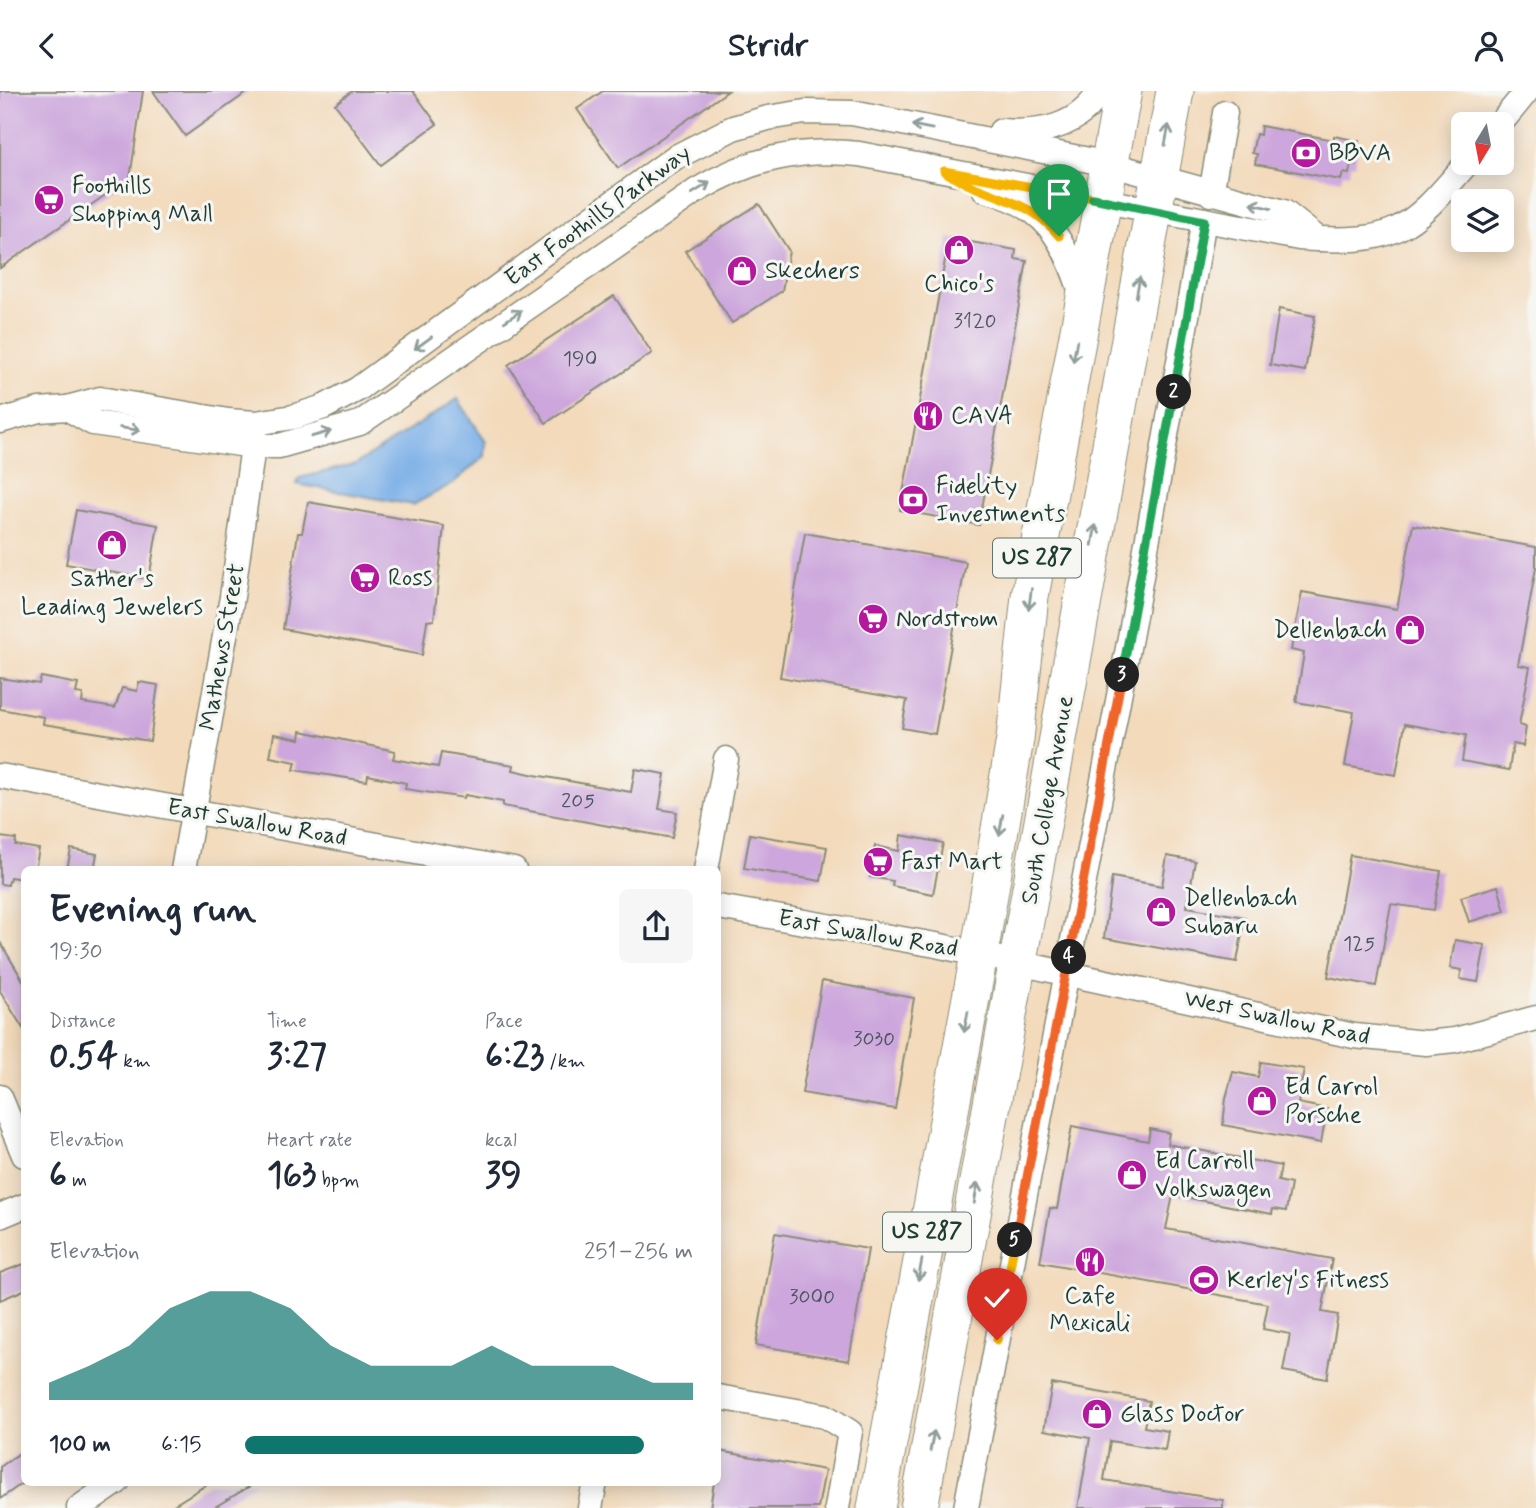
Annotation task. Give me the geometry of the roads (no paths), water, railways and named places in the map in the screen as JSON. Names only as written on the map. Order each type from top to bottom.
[{"type":"highway","name":"South College Avenue","points":[[876,1508],[979,955],[1015,739],[1030,596],[1124,91]]},
{"type":"highway","name":"South College Avenue","points":[[919,1508],[1175,91]]},
{"type":"street","points":[[970,137],[992,130],[1026,133],[1061,126],[1081,115],[1100,91]]},
{"type":"street","points":[[1510,112],[1527,91]]},
{"type":"street","name":"East Foothills Parkway","points":[[255,434],[358,390],[674,158],[733,128],[768,118],[833,112],[1109,164],[1155,194]]},
{"type":"street","points":[[1211,194],[1225,113]]},
{"type":"street","name":"East Foothills Parkway","points":[[0,421],[39,410],[67,408],[100,399],[228,421],[279,446],[360,423],[696,191],[747,165],[777,156],[831,151],[1103,200],[1155,194]]},
{"type":"street","points":[[944,171],[965,185],[1022,204],[1046,220],[1069,255],[1084,301]]},
{"type":"street","points":[[1155,194],[1204,221],[1345,242],[1385,236],[1408,224],[1426,209],[1456,175]]},
{"type":"street","points":[[1155,194],[1211,194],[1284,212],[1319,239]]},
{"type":"street","points":[[966,1508],[1136,603],[1204,221]]},
{"type":"street","name":"Mathews Street","points":[[184,866],[255,434]]},
{"type":"street","points":[[707,866],[726,759]]},
{"type":"street","name":"East Swallow Road","points":[[0,776],[492,866]]},
{"type":"street","name":"East Swallow Road","points":[[721,908],[1017,964]]},
{"type":"street","name":"West Swallow Road","points":[[1017,964],[1354,1036],[1401,1043],[1455,1040],[1536,1019]]},
{"type":"street","points":[[0,1097],[21,1148]]},
{"type":"street","points":[[0,1216],[21,1207]]},
{"type":"street","points":[[721,1398],[825,1416],[850,1432],[837,1508]]},
{"type":"street","points":[[79,1508],[111,1486]]},
{"type":"street","points":[[590,1508],[594,1486]]},
{"type":"water","points":[[458,399],[486,442],[485,456],[452,484],[413,505],[296,484],[299,478],[356,464]]},
{"type":"place","name":"BBVA","points":[[1306,153]]},
{"type":"place","name":"Foothills Shopping Mall","points":[[49,200]]},
{"type":"place","name":"Chico's","points":[[959,250]]},
{"type":"place","name":"Skechers","points":[[742,271]]},
{"type":"place","name":"CAVA","points":[[928,416]]},
{"type":"place","name":"Fidelity Investments","points":[[913,500]]},
{"type":"place","name":"Sather's Leading Jewelers","points":[[112,545]]},
{"type":"place","name":"Ross","points":[[365,578]]},
{"type":"place","name":"Nordstrom","points":[[873,619]]},
{"type":"place","name":"Dellenbach","points":[[1410,630]]},
{"type":"place","name":"Fast Mart","points":[[878,862]]},
{"type":"place","name":"Dellenbach Subaru","points":[[1161,912]]},
{"type":"place","name":"Ed Carrol Porsche","points":[[1262,1101]]},
{"type":"place","name":"Ed Carroll Volkswagen","points":[[1132,1175]]},
{"type":"place","name":"Cafe Mexicali","points":[[1090,1262]]},
{"type":"place","name":"Kerley's Fitness","points":[[1204,1280]]},
{"type":"place","name":"Glass Doctor","points":[[1097,1414]]}]
